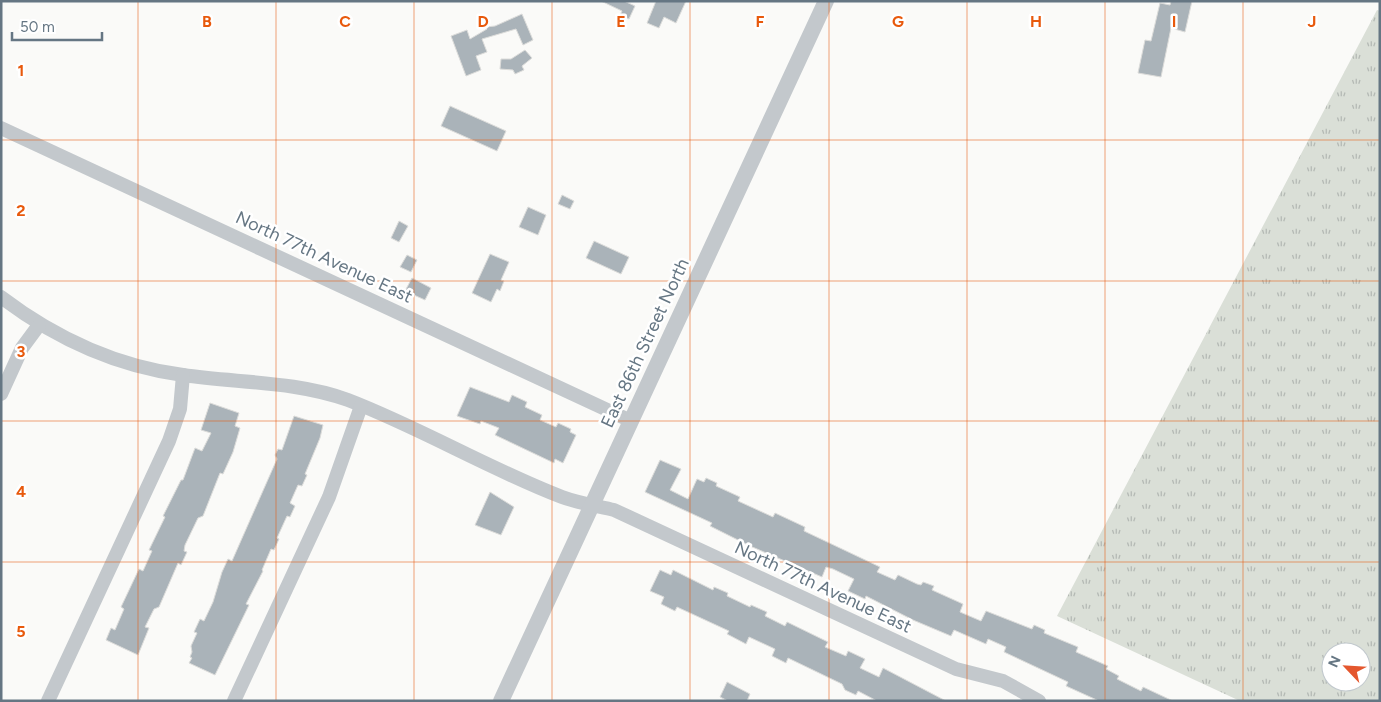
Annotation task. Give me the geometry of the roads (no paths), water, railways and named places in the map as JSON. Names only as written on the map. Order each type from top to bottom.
[{"type":"street","name":"East 86th Street North","points":[[501,701],[826,1]]},
{"type":"street","name":"North 77th Avenue East","points":[[1,128],[631,421]]},
{"type":"street","name":"North 77th Avenue East","points":[[1,297],[39,325],[109,358],[142,368],[320,392],[361,406],[564,498],[614,510],[956,669],[1003,681],[1040,701]]},
{"type":"street","points":[[1,394],[22,348],[39,325]]},
{"type":"street","points":[[48,701],[169,441],[180,409],[184,375]]},
{"type":"street","points":[[234,701],[329,498],[361,406]]}]
